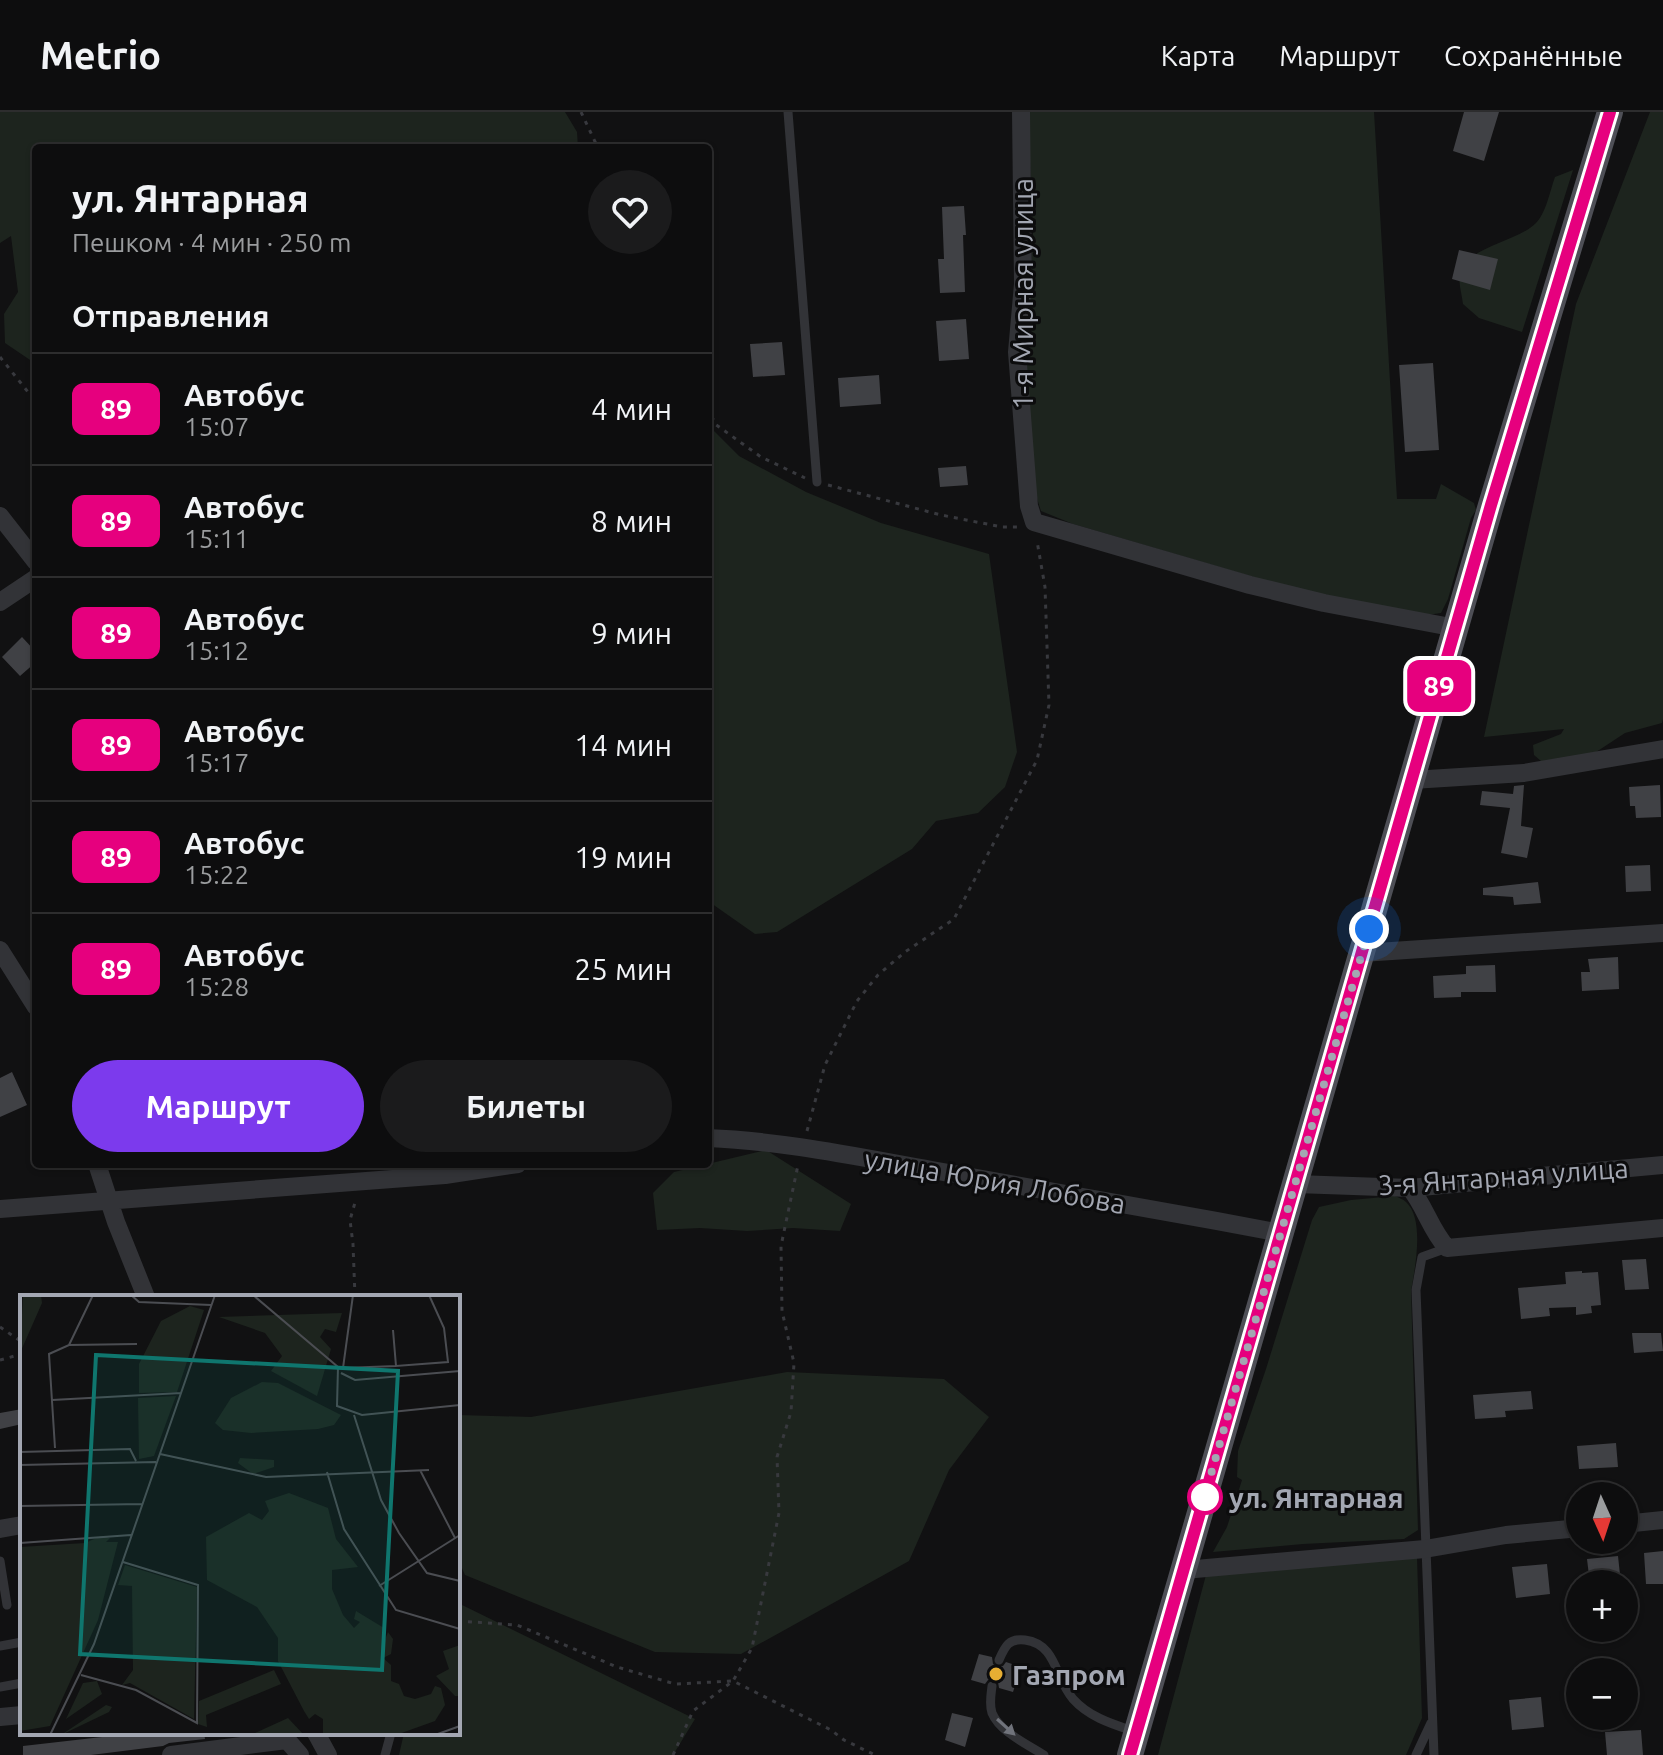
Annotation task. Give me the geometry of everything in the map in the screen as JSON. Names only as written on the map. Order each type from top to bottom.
[{"type":"main road","points":[[1133,1744],[1456,628],[1610,112]]},
{"type":"street","name":"1-я Мирная улица","points":[[1021,112],[1023,284],[1017,352],[1029,506],[1034,522]]},
{"type":"street","points":[[0,516],[32,557]]},
{"type":"street","points":[[1034,522],[1250,585],[1324,603],[1456,628]]},
{"type":"street","points":[[0,602],[32,581]]},
{"type":"street","points":[[1412,780],[1524,773],[1663,749]]},
{"type":"street","points":[[1362,953],[1663,933]]},
{"type":"street","points":[[0,950],[32,1001]]},
{"type":"street","name":"улица Юрия Лобова","points":[[712,1138],[802,1147],[1281,1233]]},
{"type":"street","name":"3-я Янтарная улица","points":[[1296,1184],[1410,1188],[1663,1165]]},
{"type":"street","points":[[98,1168],[145,1295]]},
{"type":"street","points":[[0,1209],[109,1201],[361,1172],[445,1175],[491,1168]]},
{"type":"street","points":[[1410,1188],[1420,1201],[1436,1236],[1447,1248],[1663,1228]]},
{"type":"street","points":[[1638,1523],[1663,1520]]},
{"type":"street","points":[[0,1529],[20,1525]]},
{"type":"street","points":[[1184,1570],[1425,1549],[1506,1535],[1566,1529]]},
{"type":"street","points":[[0,1717],[20,1715]]},
{"type":"street","points":[[317,1735],[328,1755]]},
{"type":"street","points":[[171,1755],[287,1740],[300,1755]]},
{"type":"lane","points":[[788,112],[817,482]]},
{"type":"lane","points":[[1434,1755],[1416,1290],[1422,1257],[1447,1248]]},
{"type":"lane","points":[[0,1561],[7,1605]]},
{"type":"lane","points":[[999,1660],[1005,1645],[1016,1639],[1035,1641],[1053,1657],[1072,1698],[1133,1744]]},
{"type":"lane","points":[[0,1646],[20,1642]]},
{"type":"lane","points":[[0,1687],[20,1683]]},
{"type":"lane","points":[[992,1686],[990,1702],[1001,1726],[1044,1755]]},
{"type":"lane","points":[[1416,1755],[1432,1720]]},
{"type":"lane","points":[[385,1755],[390,1735]]},
{"type":"path","points":[[581,112],[596,144]]},
{"type":"path","points":[[0,357],[32,397]]},
{"type":"path","points":[[673,1755],[693,1711],[733,1681],[752,1648],[779,1513],[777,1457],[791,1412],[794,1363],[782,1311],[781,1246],[802,1147],[825,1065],[857,1001],[878,975],[905,952],[954,919],[1037,760],[1049,705],[1045,587],[1034,522],[1020,527],[1002,527],[941,515],[817,482],[761,457],[715,424],[712,417]]},
{"type":"path","points":[[355,1295],[350,1220],[361,1172]]},
{"type":"path","points":[[0,1327],[20,1341]]},
{"type":"path","points":[[0,1360],[20,1355]]},
{"type":"path","points":[[460,1621],[517,1625],[617,1667],[675,1684],[733,1681],[875,1755]]},
{"type":"shaded area","points":[[0,112],[565,112],[577,132],[578,144],[32,144],[32,361],[5,343],[4,314],[18,292],[11,236],[0,243]]},
{"type":"shaded area","points":[[1028,112],[1374,112],[1397,499],[1436,499],[1441,484],[1474,503],[1476,510],[1441,613],[1420,616],[1321,597],[1073,524],[1041,511],[1034,489],[1026,376],[1033,234]]},
{"type":"shaded area","points":[[1650,112],[1663,112],[1663,719],[1662,723],[1625,733],[1581,762],[1541,761],[1534,755],[1533,745],[1561,734],[1564,729],[1484,737],[1576,304]]},
{"type":"shaded area","points":[[1573,170],[1522,332],[1479,318],[1463,304],[1460,273],[1464,264],[1536,223],[1545,208],[1555,177]]},
{"type":"shaded area","points":[[712,429],[739,456],[806,492],[881,523],[989,554],[1017,752],[1005,787],[978,813],[936,821],[912,849],[777,932],[755,934],[712,904]]},
{"type":"shaded area","points":[[766,1150],[851,1204],[840,1231],[793,1228],[657,1230],[653,1193],[674,1172],[712,1168],[712,1163]]},
{"type":"shaded area","points":[[1395,1196],[1405,1201],[1412,1210],[1417,1232],[1411,1291],[1418,1530],[1404,1539],[1213,1552],[1227,1527],[1242,1480],[1237,1477],[1238,1451],[1312,1220],[1319,1207]]},
{"type":"shaded area","points":[[787,1372],[944,1379],[989,1417],[949,1470],[909,1561],[741,1654],[655,1652],[465,1575],[460,1564],[460,1415],[531,1417]]},
{"type":"shaded area","points":[[1417,1557],[1422,1718],[1406,1755],[1158,1755],[1206,1575]]},
{"type":"shaded area","points":[[460,1604],[695,1719],[673,1755],[399,1755],[404,1735],[460,1735]]},
{"type":"building","points":[[1464,112],[1499,112],[1484,161],[1453,151]]},
{"type":"building","points":[[964,206],[965,292],[940,293],[938,259],[944,259],[942,207]]},
{"type":"building","points":[[1459,250],[1498,259],[1490,290],[1452,279]]},
{"type":"building","points":[[966,319],[969,359],[939,361],[936,321]]},
{"type":"building","points":[[782,342],[785,375],[753,377],[750,344]]},
{"type":"building","points":[[1433,363],[1439,450],[1405,452],[1399,365]]},
{"type":"building","points":[[879,375],[881,404],[840,407],[838,378]]},
{"type":"building","points":[[966,466],[968,485],[940,487],[938,468]]},
{"type":"building","points":[[22,637],[32,648],[32,666],[20,676],[2,657]]},
{"type":"building","points":[[1524,785],[1521,826],[1533,828],[1527,858],[1501,853],[1510,808],[1480,805],[1482,791],[1513,794],[1514,786]]},
{"type":"building","points":[[1660,785],[1661,817],[1636,818],[1635,806],[1630,806],[1629,787]]},
{"type":"building","points":[[1650,865],[1651,891],[1626,892],[1625,866]]},
{"type":"building","points":[[1538,882],[1541,903],[1514,905],[1513,897],[1483,895],[1483,888]]},
{"type":"building","points":[[1618,957],[1619,989],[1582,991],[1581,972],[1590,972],[1588,959]]},
{"type":"building","points":[[1495,965],[1496,992],[1461,992],[1461,997],[1434,998],[1433,976],[1466,974],[1466,966]]},
{"type":"building","points":[[12,1072],[27,1105],[0,1117],[0,1078]]},
{"type":"building","points":[[1646,1259],[1649,1289],[1625,1290],[1622,1260]]},
{"type":"building","points":[[1565,1272],[1598,1272],[1601,1305],[1591,1306],[1592,1313],[1576,1315],[1576,1307],[1549,1308],[1550,1316],[1521,1319],[1518,1288],[1566,1284]]},
{"type":"building","points":[[1632,1333],[1661,1333],[1663,1351],[1634,1353]]},
{"type":"building","points":[[1531,1391],[1533,1409],[1505,1411],[1506,1417],[1475,1419],[1473,1395]]},
{"type":"building","points":[[20,1409],[20,1424],[0,1429],[0,1413]]},
{"type":"building","points":[[1616,1443],[1618,1467],[1579,1469],[1577,1446]]},
{"type":"building","points":[[1663,1551],[1663,1584],[1646,1584],[1644,1553]]},
{"type":"building","points":[[1618,1556],[1620,1570],[1588,1570],[1587,1559]]},
{"type":"building","points":[[1547,1564],[1550,1594],[1516,1598],[1512,1567]]},
{"type":"building","points":[[979,1654],[992,1657],[997,1667],[1006,1662],[1021,1667],[1013,1692],[999,1688],[994,1679],[985,1684],[971,1680]]},
{"type":"building","points":[[1541,1697],[1544,1727],[1512,1730],[1509,1700]]},
{"type":"building","points":[[952,1713],[973,1718],[965,1747],[945,1740]]},
{"type":"building","points":[[1641,1730],[1643,1755],[1607,1755],[1605,1732]]},
{"type":"building","points":[[119,1735],[204,1735],[205,1739],[91,1755],[23,1755],[23,1746]]},
{"type":"bus line","name":"89","points":[[1130,1755],[1491,505],[1610,112]]},
{"type":"place","name":"ул. Янтарная","points":[[1205,1497]]},
{"type":"place","name":"Газпром","points":[[996,1674]]},
{"type":"route","points":[[1205,1497],[1202,1505],[1369,929]]}]
